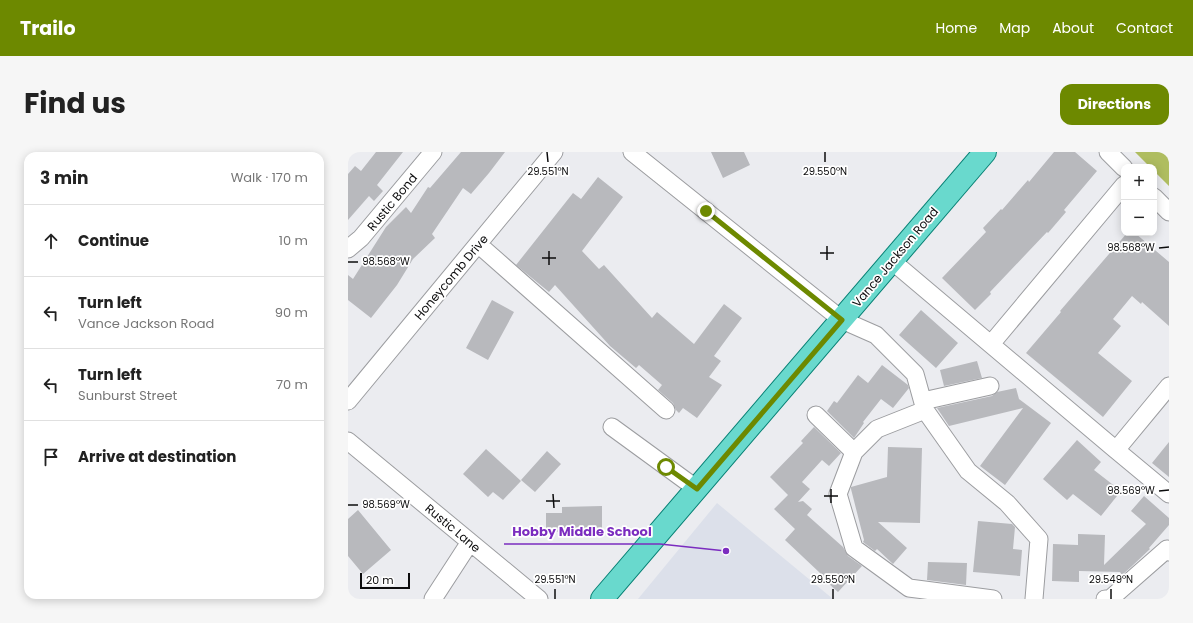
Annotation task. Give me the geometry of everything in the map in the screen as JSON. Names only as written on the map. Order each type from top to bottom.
[{"type":"main road","name":"Vance Jackson Road","points":[[602,599],[985,152]]},
{"type":"street","name":"Rustic Bond","points":[[348,249],[362,238],[433,152]]},
{"type":"street","name":"Honeycomb Drive","points":[[348,401],[554,152]]},
{"type":"street","points":[[632,152],[842,320],[876,335],[915,374],[924,406],[968,471],[1007,503],[1039,539],[1034,599]]},
{"type":"street","points":[[1108,152],[1121,165]]},
{"type":"street","points":[[991,344],[1121,188]]},
{"type":"street","points":[[1156,200],[1169,212]]},
{"type":"street","points":[[478,244],[666,410]]},
{"type":"street","points":[[892,261],[1169,494]]},
{"type":"street","points":[[990,386],[924,406],[876,429],[854,452],[838,494],[854,548],[909,588],[993,599]]},
{"type":"street","points":[[1116,450],[1169,386]]},
{"type":"street","points":[[816,415],[854,452]]},
{"type":"street","points":[[612,427],[697,489]]},
{"type":"street","name":"Rustic Lane","points":[[348,441],[539,599]]},
{"type":"street","points":[[433,599],[470,542]]},
{"type":"street","points":[[1105,599],[1110,599],[1167,549],[1169,552]]},
{"type":"shaded area","points":[[717,503],[833,599],[638,599]]},
{"type":"green space","points":[[1135,152],[1169,152],[1169,186],[1157,174],[1157,164],[1147,164]]},
{"type":"building","points":[[376,152],[403,152],[377,185],[383,191],[374,201],[369,196],[348,220],[348,174],[355,166],[361,171]]},
{"type":"building","points":[[461,152],[505,152],[471,194],[463,188],[432,234],[435,238],[413,259],[397,285],[371,318],[348,300],[348,275],[353,279],[386,227],[406,207],[411,213],[428,187],[430,188]]},
{"type":"building","points":[[711,152],[744,152],[750,165],[723,178]]},
{"type":"building","points":[[1054,152],[1075,152],[1097,171],[1064,210],[1066,212],[1048,233],[1047,232],[990,292],[991,294],[975,310],[942,278],[986,232],[983,228],[1001,209],[1002,210],[1028,180],[1029,182]]},
{"type":"building","points":[[598,177],[623,197],[582,251],[599,269],[604,265],[652,318],[657,312],[694,344],[724,304],[742,318],[714,356],[721,361],[709,377],[722,385],[697,418],[683,408],[679,413],[673,403],[658,390],[662,385],[639,365],[636,368],[610,346],[555,285],[549,292],[516,265],[573,193],[581,199]]},
{"type":"building","points":[[1124,236],[1139,236],[1169,262],[1169,326],[1142,302],[1141,304],[1132,296],[1113,319],[1121,326],[1098,353],[1132,381],[1103,417],[1026,353],[1061,312],[1060,311]]},
{"type":"building","points":[[492,300],[514,312],[488,360],[466,348]]},
{"type":"building","points":[[921,310],[958,343],[936,368],[899,335]]},
{"type":"building","points":[[977,361],[982,378],[944,386],[940,370]]},
{"type":"building","points":[[882,365],[908,385],[909,388],[893,408],[881,399],[863,422],[864,423],[854,438],[827,411],[834,401],[837,403],[858,375],[868,383]]},
{"type":"building","points":[[1016,388],[1019,399],[1051,423],[1005,485],[980,466],[1023,408],[949,426],[937,408],[992,396],[997,392]]},
{"type":"building","points":[[814,427],[841,453],[829,466],[822,460],[802,482],[810,489],[798,502],[803,501],[812,509],[807,515],[843,547],[848,556],[862,566],[838,592],[785,540],[795,529],[774,509],[788,495],[770,477],[803,443],[801,441]]},
{"type":"building","points":[[1077,440],[1101,462],[1094,470],[1121,491],[1101,516],[1073,494],[1067,500],[1043,479]]},
{"type":"building","points":[[1169,442],[1169,477],[1152,463]]},
{"type":"building","points":[[888,447],[922,448],[920,523],[878,522],[907,548],[893,564],[877,549],[875,551],[863,542],[864,540],[851,489],[851,487],[887,477]]},
{"type":"building","points":[[486,449],[521,481],[503,500],[493,492],[488,497],[463,474]]},
{"type":"building","points":[[547,451],[561,464],[535,492],[521,480]]},
{"type":"building","points":[[1144,496],[1169,518],[1169,525],[1149,548],[1150,549],[1131,567],[1122,575],[1120,572],[1079,571],[1079,582],[1052,581],[1053,544],[1078,545],[1078,534],[1105,535],[1104,565],[1146,524],[1131,511]]},
{"type":"building","points":[[602,506],[602,531],[546,532],[546,513],[562,513],[562,507]]},
{"type":"building","points":[[358,510],[391,550],[363,574],[348,556],[348,519]]},
{"type":"building","points":[[978,521],[1012,524],[1015,527],[1013,549],[1022,550],[1020,576],[973,572]]},
{"type":"building","points":[[928,562],[967,563],[966,585],[927,580]]},
{"type":"place","name":"Hobby Middle School","points":[[726,551]]},
{"type":"route","points":[[666,467],[697,489],[842,320],[706,211]]}]
